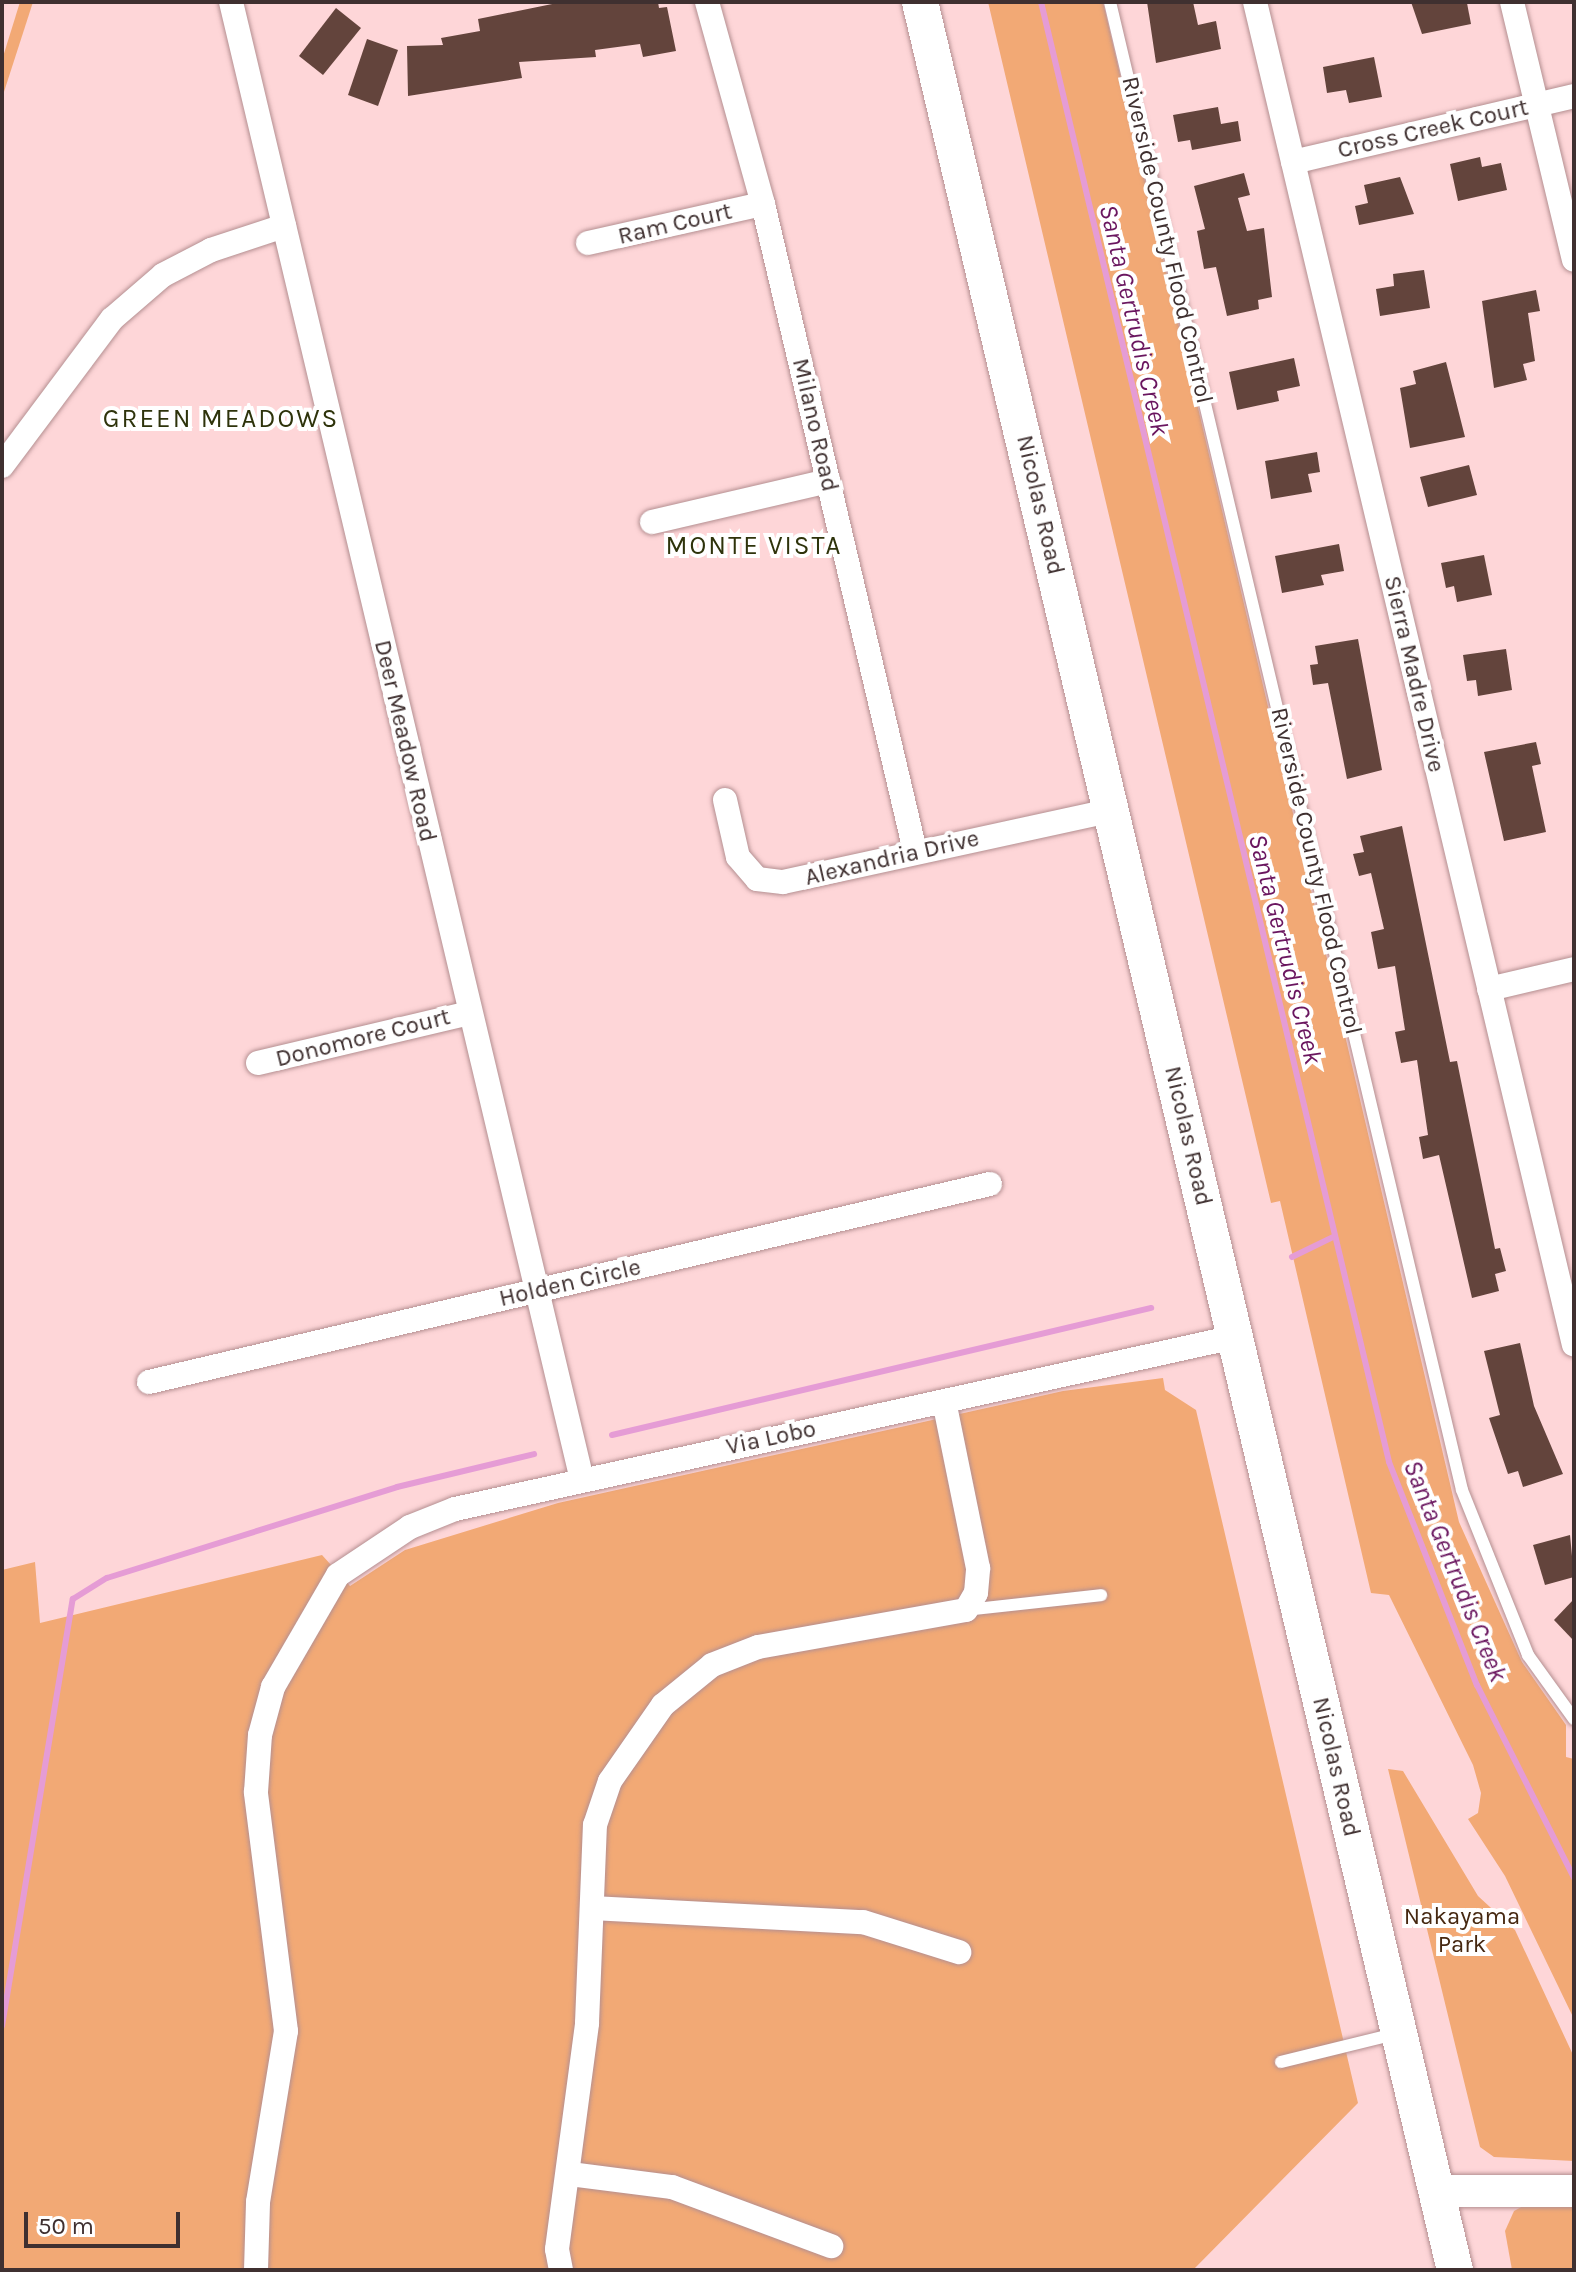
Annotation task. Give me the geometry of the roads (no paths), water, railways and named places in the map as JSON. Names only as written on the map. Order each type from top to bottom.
[{"type":"main road","name":"Nicolas Road","points":[[920,2],[1455,2270]]},
{"type":"street","name":"Deer Meadow Road","points":[[231,2],[582,1480]]},
{"type":"street","name":"Milano Road","points":[[707,2],[763,204],[915,851]]},
{"type":"street","name":"Sierra Madre Drive","points":[[1255,2],[1574,1345]]},
{"type":"street","points":[[1512,2],[1574,260]]},
{"type":"street","name":"Cross Creek Court","points":[[1293,162],[1574,96]]},
{"type":"street","name":"Ram Court","points":[[588,243],[763,204]]},
{"type":"street","points":[[2,466],[112,319],[153,284],[211,250],[284,226]]},
{"type":"street","points":[[652,522],[828,481]]},
{"type":"street","name":"Alexandria Drive","points":[[725,800],[738,857],[757,879],[783,882],[1112,810]]},
{"type":"street","points":[[1489,989],[1574,969]]},
{"type":"street","name":"Donomore Court","points":[[258,1063],[469,1013]]},
{"type":"street","name":"Holden Circle","points":[[149,1382],[990,1184]]},
{"type":"street","name":"Via Lobo","points":[[256,2270],[258,2202],[286,2031],[256,1792],[260,1735],[273,1687],[328,1587],[368,1552],[421,1523],[455,1509],[1235,1337]]},
{"type":"street","points":[[561,2270],[557,2249],[570,2174],[587,2023],[595,1825],[610,1781],[663,1705],[712,1665],[758,1647],[966,1610],[976,1593],[978,1568],[944,1401]]},
{"type":"street","points":[[592,1908],[863,1922],[959,1952]]},
{"type":"street","points":[[570,2174],[672,2187],[831,2246]]},
{"type":"street","points":[[1435,2191],[1574,2191]]},
{"type":"lane","name":"Riverside County Flood Control","points":[[1110,2],[1462,1490],[1528,1655],[1574,1719]]},
{"type":"lane","points":[[966,1610],[1101,1595]]},
{"type":"lane","points":[[1281,2062],[1398,2033]]},
{"type":"waterway","name":"Santa Gertrudis Creek","points":[[1041,2],[1389,1462],[1477,1685],[1574,1878]]},
{"type":"waterway","points":[[1292,1257],[1333,1237]]},
{"type":"waterway","points":[[612,1435],[1151,1308]]},
{"type":"waterway","points":[[2,2026],[73,1599],[107,1578],[397,1487],[534,1454]]},
{"type":"district","name":"GREEN MEADOWS","points":[[221,419]]},
{"type":"district","name":"MONTE VISTA","points":[[754,546]]},
{"type":"park label","name":"Nakayama Park","points":[[1462,1931]]}]
